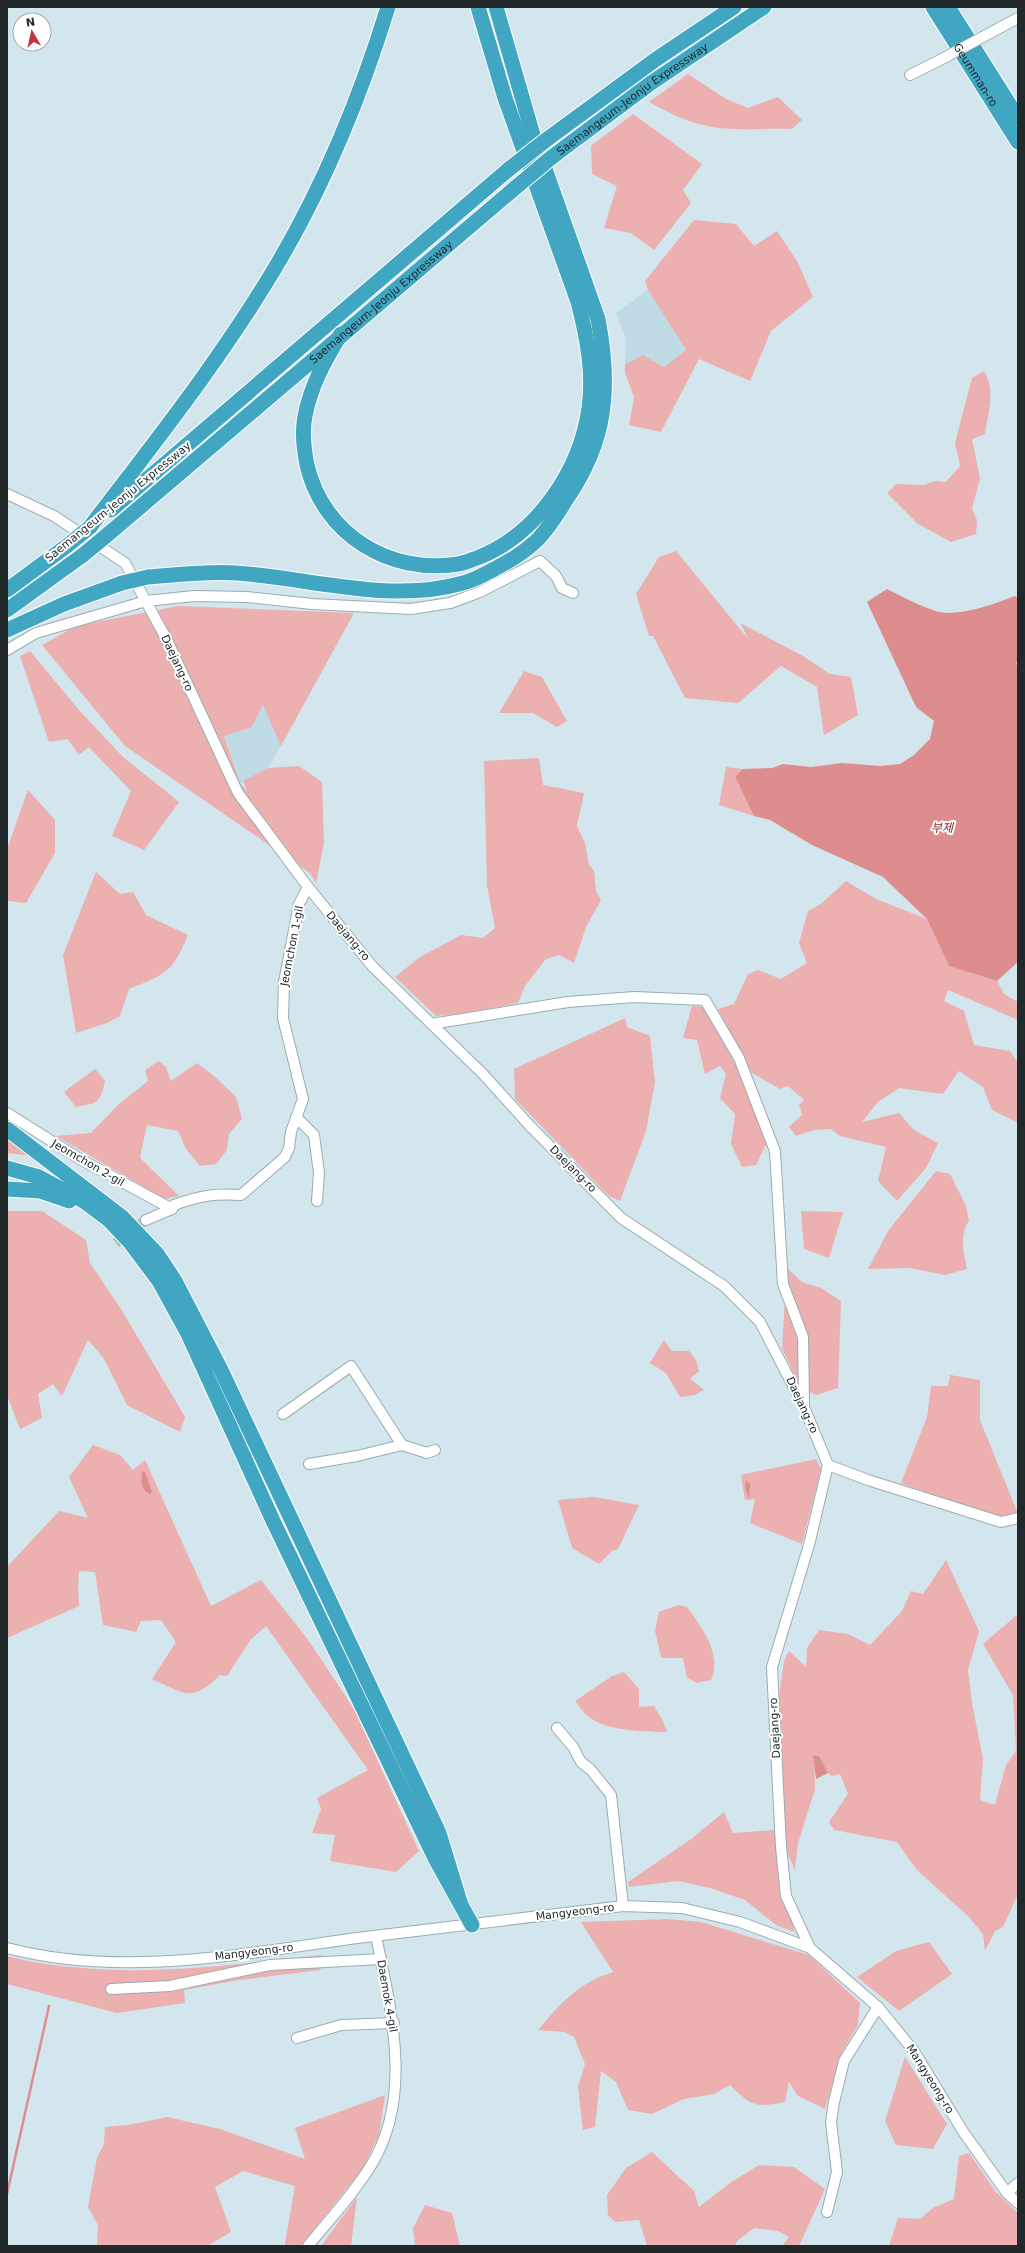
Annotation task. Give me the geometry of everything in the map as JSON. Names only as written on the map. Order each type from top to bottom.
[{"type":"highway","points":[[90,527],[218,356],[275,268],[328,166],[368,73],[388,7]]},
{"type":"highway","points":[[341,334],[314,383],[304,417],[304,451],[311,480],[322,505],[338,525],[355,541],[375,553],[400,562],[424,566],[459,564],[487,554],[514,539],[538,516],[557,491],[574,460],[584,432],[589,407],[591,376],[586,338],[578,302],[505,98],[478,7]]},
{"type":"highway","points":[[7,630],[64,604],[122,583],[148,577],[234,573],[360,588],[402,591],[435,589],[464,583],[517,557],[536,541],[572,491],[591,454],[602,418],[606,376],[598,318],[536,142],[496,7]]},
{"type":"highway","name":"Saemangeum-Jeonju Expressway","points":[[7,590],[90,527],[509,169],[655,60],[734,7]]},
{"type":"highway","name":"Saemangeum-Jeonju Expressway","points":[[7,610],[83,555],[106,536],[341,334],[552,158],[651,83],[764,7]]},
{"type":"highway","name":"Geumman-ro","points":[[933,7],[1018,142]]},
{"type":"highway","name":"Geumman-ro","points":[[948,7],[1018,118]]},
{"type":"highway","points":[[7,1129],[127,1222],[158,1255],[175,1281],[221,1370],[439,1833],[460,1902]]},
{"type":"highway","points":[[7,1160],[46,1173],[103,1202]]},
{"type":"highway","points":[[7,1168],[39,1177],[85,1202],[109,1220],[129,1241],[159,1281],[185,1328],[277,1530],[414,1815],[435,1858],[472,1925]]},
{"type":"highway","points":[[7,1189],[34,1190],[57,1196],[107,1224],[129,1241]]},
{"type":"street","points":[[910,75],[1018,18]]},
{"type":"street","name":"Daejang-ro","points":[[7,494],[54,516],[125,563],[167,640],[238,793],[308,888],[373,967],[484,1074],[530,1126],[621,1218],[724,1286],[760,1322],[804,1406],[828,1465],[810,1545],[772,1667],[781,1847],[786,1896],[810,1948]]},
{"type":"street","points":[[7,650],[36,633],[146,602],[194,596],[247,596],[312,604],[410,609],[450,603],[480,592],[540,561],[556,576],[562,588],[573,594]]},
{"type":"street","name":"Jeomchon 1-gil","points":[[146,1220],[172,1209],[174,1205],[199,1196],[220,1193],[241,1195],[285,1157],[289,1148],[291,1132],[303,1099],[283,1018],[284,982],[299,904],[308,888]]},
{"type":"street","points":[[431,1024],[568,1002],[634,997],[705,1000],[739,1058],[775,1151],[783,1284],[803,1337],[804,1406]]},
{"type":"street","name":"Jeomchon 2-gil","points":[[7,1113],[80,1159],[172,1209]]},
{"type":"street","points":[[296,1117],[314,1135],[319,1173],[317,1201]]},
{"type":"street","points":[[284,1414],[351,1366],[402,1445]]},
{"type":"street","points":[[309,1464],[357,1456],[402,1445],[427,1453],[435,1450]]},
{"type":"street","points":[[828,1465],[868,1480],[1001,1522],[1018,1518]]},
{"type":"street","points":[[557,1728],[573,1747],[581,1762],[591,1770],[611,1795],[623,1906]]},
{"type":"street","name":"Mangyeong-ro","points":[[7,1948],[39,1957],[71,1961],[146,1962],[202,1958],[623,1906],[682,1908],[740,1922],[810,1948],[878,2007],[914,2051],[964,2133],[1007,2193],[1018,2203]]},
{"type":"street","name":"Daemok 4-gil","points":[[308,2246],[347,2201],[371,2166],[385,2136],[392,2107],[396,2065],[394,2023],[376,1936]]},
{"type":"street","points":[[111,1989],[170,1986],[270,1965],[381,1959]]},
{"type":"street","points":[[827,2212],[837,2172],[831,2122],[834,2102],[844,2061],[878,2007]]},
{"type":"street","points":[[297,2038],[341,2025],[394,2023]]},
{"type":"street","points":[[1007,2193],[1018,2183]]},
{"type":"shaded area","points":[[688,74],[726,99],[748,108],[778,97],[802,120],[792,129],[714,127],[689,121],[649,102]]},
{"type":"shaded area","points":[[633,114],[702,164],[683,190],[691,203],[654,250],[631,233],[604,228],[617,186],[592,174],[591,146]]},
{"type":"shaded area","points":[[694,220],[736,224],[754,246],[777,231],[797,261],[813,297],[771,331],[750,381],[699,359],[661,432],[629,425],[634,397],[625,373],[625,364],[643,355],[664,367],[686,350],[648,290],[645,281]]},
{"type":"shaded area","points":[[648,290],[686,350],[664,367],[643,355],[625,364],[626,339],[616,313]]},
{"type":"shaded area","points":[[984,371],[990,386],[990,402],[985,434],[972,439],[980,478],[972,509],[977,520],[976,534],[951,542],[918,524],[887,493],[896,484],[924,485],[936,481],[946,482],[960,466],[955,443],[972,378]]},
{"type":"shaded area","points":[[676,551],[749,640],[740,623],[803,656],[830,674],[851,677],[858,715],[824,735],[817,687],[781,666],[738,703],[685,698],[653,636],[649,636],[636,594],[659,557]]},
{"type":"shaded area","points":[[178,606],[354,613],[281,746],[263,705],[252,727],[224,736],[240,783],[247,791],[243,781],[268,768],[299,766],[322,782],[324,843],[316,883],[310,873],[125,746],[42,645],[76,626]]},
{"type":"shaded area","points":[[30,651],[79,710],[123,757],[179,802],[144,850],[112,836],[131,791],[89,747],[79,755],[68,739],[49,742],[20,656]]},
{"type":"shaded area","points":[[524,671],[542,677],[567,721],[557,727],[533,713],[499,713]]},
{"type":"shaded area","points":[[263,705],[281,746],[268,768],[240,783],[224,736],[252,727]]},
{"type":"shaded area","points":[[539,758],[543,785],[584,793],[577,826],[585,843],[589,865],[594,871],[596,891],[601,900],[586,927],[574,963],[559,955],[546,959],[525,986],[518,1003],[460,1014],[436,1016],[395,977],[420,957],[461,935],[483,938],[495,928],[487,886],[484,761]]},
{"type":"shaded area","points":[[726,767],[743,769],[735,777],[754,816],[719,805]]},
{"type":"shaded area","points":[[28,790],[55,820],[55,853],[26,903],[7,901],[7,849]]},
{"type":"shaded area","points":[[96,872],[120,894],[133,892],[146,915],[188,935],[177,957],[166,971],[152,980],[129,989],[120,1016],[107,1023],[76,1033],[63,955]]},
{"type":"shaded area","points":[[846,881],[876,899],[927,919],[949,966],[997,981],[1004,994],[1018,1002],[1018,1020],[948,990],[944,1001],[964,1011],[974,1045],[1010,1051],[1018,1063],[1017,1122],[992,1110],[983,1087],[959,1071],[943,1094],[899,1088],[878,1102],[862,1122],[899,1113],[914,1130],[938,1143],[926,1168],[897,1201],[878,1181],[886,1147],[840,1136],[831,1129],[814,1130],[796,1136],[789,1127],[802,1115],[799,1105],[804,1100],[788,1086],[780,1089],[752,1073],[718,1009],[734,1004],[748,974],[758,970],[781,979],[807,963],[799,943],[808,911],[821,904]]},
{"type":"shaded area","points":[[692,1006],[705,1007],[735,1064],[767,1142],[756,1165],[742,1167],[731,1144],[735,1114],[720,1098],[726,1074],[720,1066],[705,1074],[697,1040],[683,1038]]},
{"type":"shaded area","points":[[625,1018],[627,1027],[650,1036],[655,1082],[646,1131],[620,1201],[609,1196],[515,1099],[514,1069]]},
{"type":"shaded area","points":[[159,1061],[166,1067],[171,1081],[197,1063],[214,1076],[236,1097],[242,1119],[229,1134],[227,1150],[216,1164],[200,1166],[186,1149],[178,1131],[147,1125],[140,1158],[179,1196],[165,1199],[56,1136],[91,1133],[118,1105],[148,1081],[145,1070]]},
{"type":"shaded area","points":[[95,1069],[105,1081],[99,1098],[94,1103],[76,1107],[64,1092]]},
{"type":"shaded area","points":[[7,1139],[32,1156],[7,1153]]},
{"type":"shaded area","points":[[936,1171],[950,1174],[966,1206],[969,1221],[964,1232],[963,1244],[967,1269],[945,1275],[910,1268],[868,1269],[888,1231]]},
{"type":"shaded area","points":[[7,1211],[42,1211],[86,1240],[90,1263],[121,1309],[185,1417],[180,1432],[127,1405],[103,1357],[88,1340],[62,1396],[53,1384],[38,1394],[42,1418],[20,1429],[7,1395]]},
{"type":"shaded area","points":[[801,1211],[843,1212],[829,1258],[804,1249]]},
{"type":"shaded area","points":[[787,1268],[802,1282],[821,1288],[841,1301],[838,1388],[816,1395],[800,1387],[782,1348]]},
{"type":"shaded area","points":[[664,1340],[672,1351],[689,1351],[696,1360],[699,1371],[690,1379],[704,1390],[695,1395],[680,1397],[666,1373],[650,1363]]},
{"type":"shaded area","points":[[950,1375],[980,1380],[980,1420],[1018,1514],[992,1517],[901,1483],[927,1417],[931,1386],[948,1386]]},
{"type":"shaded area","points":[[93,1445],[120,1455],[133,1470],[145,1460],[211,1606],[261,1580],[309,1641],[354,1709],[419,1851],[396,1872],[330,1861],[335,1835],[312,1833],[321,1809],[317,1798],[368,1770],[266,1626],[251,1639],[227,1676],[220,1675],[202,1690],[195,1693],[181,1692],[152,1679],[176,1642],[161,1620],[141,1621],[136,1632],[103,1625],[95,1572],[79,1571],[79,1606],[7,1638],[7,1567],[59,1511],[88,1518],[69,1477]]},
{"type":"shaded area","points":[[816,1459],[821,1469],[802,1544],[750,1523],[755,1499],[745,1500],[741,1475]]},
{"type":"shaded area","points":[[594,1497],[639,1505],[618,1549],[612,1551],[599,1564],[572,1548],[558,1500]]},
{"type":"shaded area","points":[[946,1560],[979,1631],[968,1670],[972,1703],[983,1759],[980,1800],[995,1805],[1006,1765],[1016,1751],[1013,1695],[983,1644],[1018,1614],[1018,1894],[1003,1927],[995,1931],[985,1951],[983,1934],[968,1916],[917,1870],[897,1842],[834,1830],[829,1822],[848,1794],[840,1774],[832,1776],[828,1773],[819,1756],[814,1755],[815,1789],[798,1843],[795,1870],[786,1850],[781,1747],[777,1711],[784,1661],[789,1651],[806,1667],[807,1648],[819,1630],[848,1634],[870,1645],[902,1611],[911,1591],[923,1594]]},
{"type":"shaded area","points":[[678,1605],[687,1607],[709,1641],[714,1661],[714,1670],[711,1680],[697,1683],[687,1678],[683,1658],[661,1658],[655,1631],[659,1612]]},
{"type":"shaded area","points":[[624,1672],[639,1689],[639,1707],[654,1706],[663,1721],[667,1732],[627,1730],[607,1726],[588,1716],[575,1701],[612,1676]]},
{"type":"shaded area","points":[[724,1812],[733,1833],[775,1830],[794,1932],[776,1925],[745,1900],[710,1888],[678,1881],[629,1887],[628,1882],[691,1839]]},
{"type":"shaded area","points":[[668,1919],[701,1922],[809,1955],[860,2003],[858,2025],[842,2052],[825,2109],[798,2096],[789,2082],[785,2102],[775,2104],[754,2104],[730,2085],[714,2094],[684,2099],[652,2114],[628,2110],[616,2082],[601,2071],[595,2127],[583,2130],[578,2087],[585,2064],[574,2037],[564,2032],[538,2030],[554,2011],[580,1988],[613,1972],[581,1922]]},
{"type":"shaded area","points":[[929,1942],[952,1974],[899,2011],[857,1977],[896,1951]]},
{"type":"shaded area","points":[[322,1955],[320,1970],[239,1980],[184,1990],[185,2003],[117,2013],[7,1984],[7,1956],[31,1962],[56,1965],[104,1969],[166,1970]]},
{"type":"shaded area","points":[[905,2057],[947,2124],[933,2149],[896,2145],[885,2121]]},
{"type":"shaded area","points":[[385,2095],[379,2135],[363,2168],[301,2246],[286,2246],[285,2243],[295,2186],[243,2171],[215,2187],[231,2232],[207,2246],[97,2246],[98,2225],[88,2207],[97,2158],[104,2144],[105,2127],[128,2125],[167,2117],[220,2129],[305,2159],[295,2128]]},
{"type":"shaded area","points":[[652,2152],[694,2191],[699,2207],[730,2183],[759,2165],[794,2167],[825,2189],[799,2246],[782,2246],[789,2237],[778,2231],[754,2228],[737,2241],[735,2246],[647,2246],[639,2220],[615,2222],[608,2215],[607,2195],[626,2168]]},
{"type":"shaded area","points":[[969,2153],[996,2192],[1018,2213],[1018,2246],[889,2246],[898,2218],[920,2219],[933,2208],[954,2199],[959,2156]]},
{"type":"shaded area","points":[[357,2197],[351,2246],[321,2246]]},
{"type":"shaded area","points":[[425,2205],[452,2213],[460,2246],[415,2246],[413,2228]]},
{"type":"water","name":"부제","points":[[887,589],[908,600],[934,610],[947,613],[973,610],[1015,596],[1018,598],[1018,660],[1016,664],[1018,666],[1018,962],[997,981],[949,966],[927,919],[883,877],[812,845],[770,820],[754,816],[735,777],[743,769],[772,768],[783,764],[811,767],[842,763],[880,766],[900,764],[914,755],[930,739],[934,721],[916,707],[867,602]]},
{"type":"water","points":[[142,1471],[145,1472],[152,1492],[150,1494],[144,1490],[142,1485]]},
{"type":"water","points":[[746,1480],[750,1484],[749,1499],[745,1486]]},
{"type":"water","points":[[813,1755],[819,1756],[828,1773],[816,1779]]},
{"type":"waterway","points":[[7,2194],[49,2006]]},
{"type":"tunnel","points":[[116,1243],[146,1220]]}]
